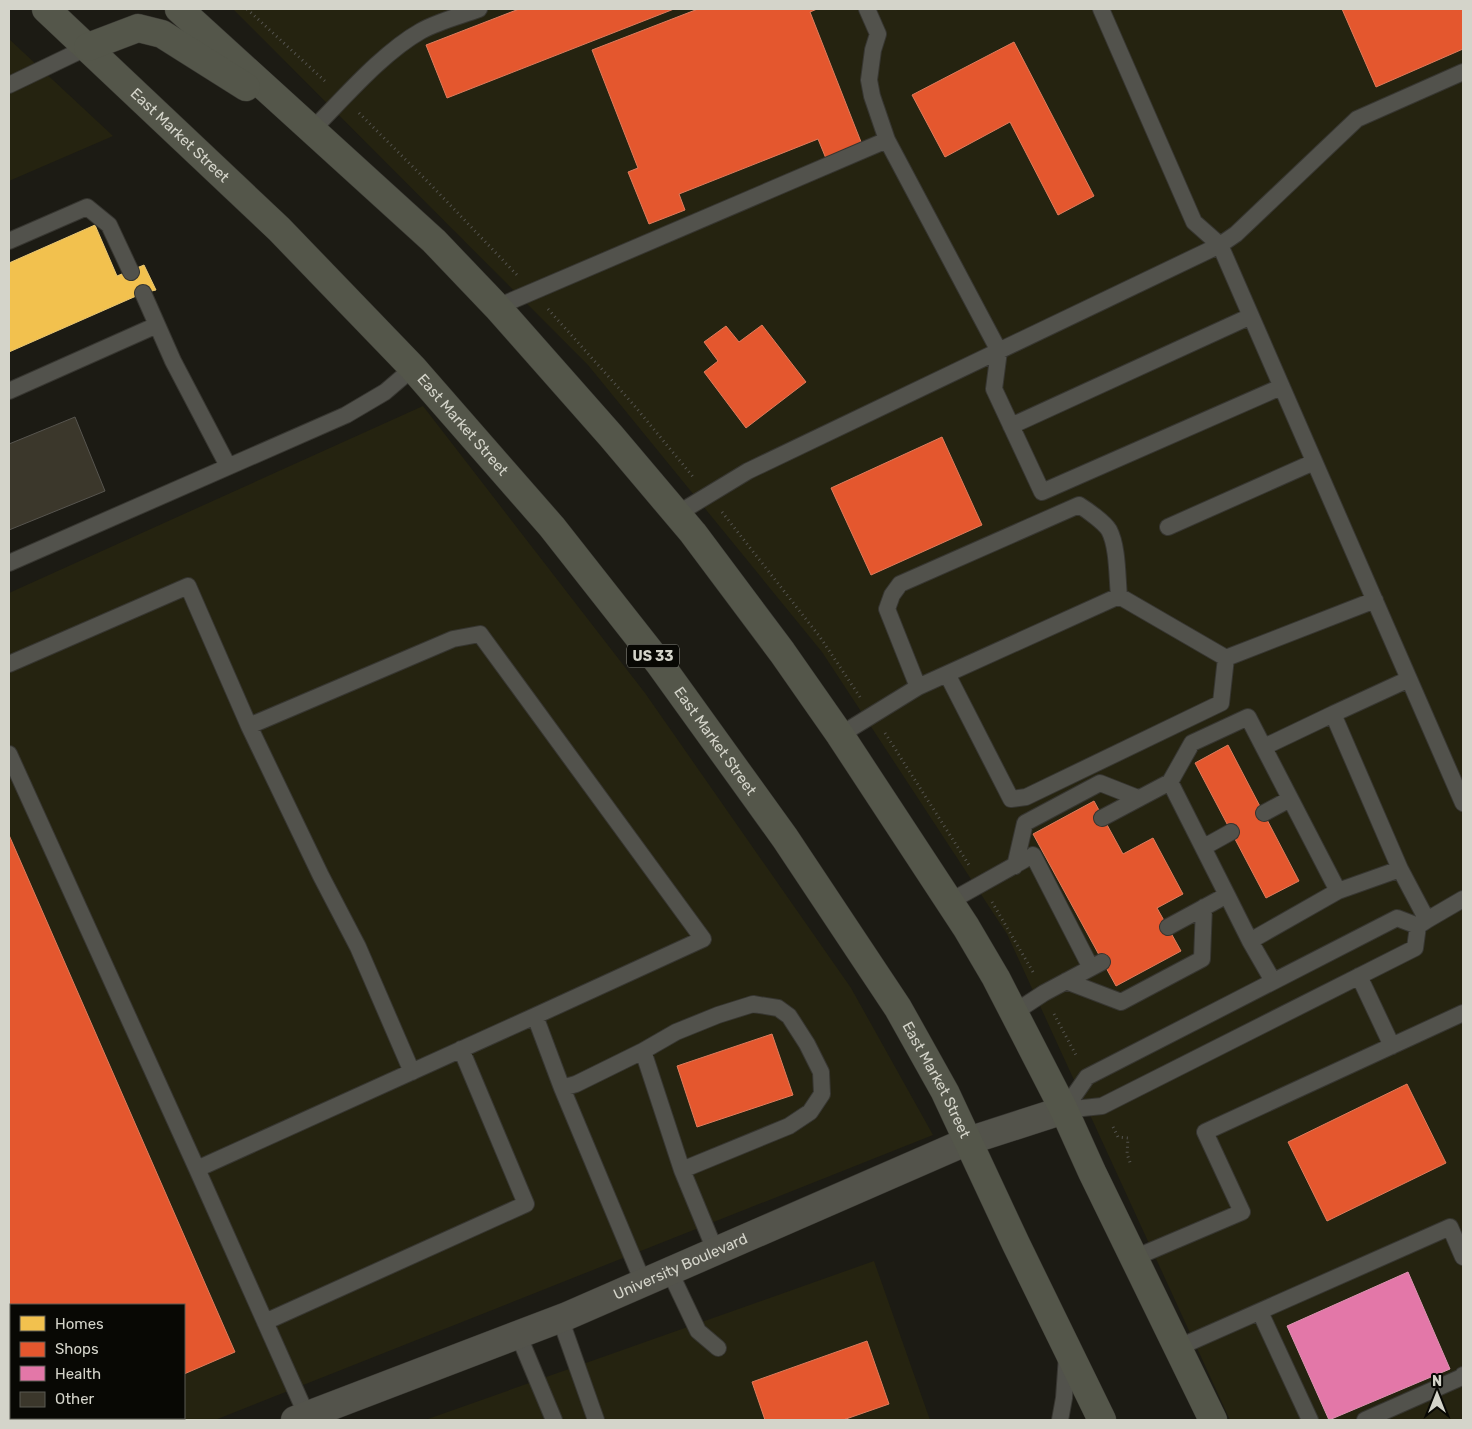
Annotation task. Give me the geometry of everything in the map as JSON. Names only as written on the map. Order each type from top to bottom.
[{"type":"highway","name":"East Market Street","points":[[46,9],[279,229],[414,368],[552,526],[659,663],[785,838],[898,1008],[944,1092],[1102,1420]]},
{"type":"highway","points":[[179,9],[434,240],[497,307],[611,436],[677,514],[738,592],[840,734],[950,902],[991,969],[1015,1012],[1064,1110],[1092,1172],[1213,1420]]},
{"type":"highway","points":[[88,47],[138,28],[162,34],[312,130]]},
{"type":"main road","name":"University Boulevard","points":[[301,1418],[560,1318],[968,1141],[1064,1110]]},
{"type":"lane","points":[[312,130],[379,63],[407,39],[423,30],[479,9]]},
{"type":"lane","points":[[867,9],[878,34],[873,50],[869,80],[872,96],[887,140],[998,351],[994,389],[1042,492],[1281,387]]},
{"type":"lane","points":[[1101,9],[1194,222],[1220,245],[1463,803]]},
{"type":"lane","points":[[9,85],[88,47]]},
{"type":"lane","points":[[677,514],[748,472],[1220,245],[1236,234],[1357,119],[1463,72]]},
{"type":"lane","points":[[497,307],[887,140]]},
{"type":"lane","points":[[9,241],[87,207],[109,225],[131,272]]},
{"type":"lane","points":[[142,293],[173,361],[228,466]]},
{"type":"lane","points":[[1011,426],[1251,316]]},
{"type":"lane","points":[[9,390],[157,325]]},
{"type":"lane","points":[[9,563],[346,415],[386,392],[414,368]]},
{"type":"lane","points":[[1168,528],[1314,462]]},
{"type":"lane","points":[[918,687],[887,609],[892,595],[900,584],[1079,505],[1088,510],[1108,529],[1114,548],[1119,596]]},
{"type":"lane","points":[[9,664],[188,586],[249,726],[358,947],[412,1072]]},
{"type":"lane","points":[[1119,596],[1226,658]]},
{"type":"lane","points":[[840,734],[918,687],[1119,596]]},
{"type":"lane","points":[[1226,658],[1375,600]]},
{"type":"lane","points":[[197,1169],[703,939],[480,634],[453,638],[249,726]]},
{"type":"lane","points":[[947,674],[1011,799],[1026,797],[1221,703],[1226,658]]},
{"type":"lane","points":[[1264,747],[1409,680]]},
{"type":"lane","points":[[1064,1110],[1102,1106],[1416,948],[1422,923],[1334,714]]},
{"type":"lane","points":[[1102,818],[1170,782],[1192,743],[1248,718],[1338,891]]},
{"type":"lane","points":[[9,754],[265,1322],[301,1418]]},
{"type":"lane","points":[[1170,782],[1204,846],[1250,941],[1273,982]]},
{"type":"lane","points":[[1015,866],[1025,823],[1100,783],[1138,798]]},
{"type":"lane","points":[[1264,813],[1290,799]]},
{"type":"lane","points":[[1204,846],[1231,832]]},
{"type":"lane","points":[[950,902],[1037,853],[1097,965],[1044,993],[1015,1012]]},
{"type":"lane","points":[[1250,941],[1338,891],[1400,870]]},
{"type":"lane","points":[[1168,927],[1227,895]]},
{"type":"lane","points":[[1064,1110],[1087,1077],[1397,918],[1422,923],[1463,899]]},
{"type":"lane","points":[[1066,981],[1121,1002],[1202,959],[1204,908]]},
{"type":"lane","points":[[1359,976],[1392,1046]]},
{"type":"lane","points":[[562,1088],[576,1084],[643,1051],[676,1032],[718,1015],[753,1004],[778,1008],[789,1016],[807,1044],[821,1072],[822,1094],[810,1112],[789,1126],[682,1170]]},
{"type":"lane","points":[[1134,1258],[1242,1212],[1205,1132],[1463,1013]]},
{"type":"lane","points":[[534,1016],[643,1282]]},
{"type":"lane","points":[[265,1322],[526,1204],[461,1049]]},
{"type":"lane","points":[[643,1051],[682,1170],[715,1250]]},
{"type":"lane","points":[[1178,1348],[1450,1228],[1463,1258]]},
{"type":"lane","points":[[669,1270],[698,1331],[718,1348]]},
{"type":"lane","points":[[1260,1312],[1310,1420]]},
{"type":"lane","points":[[560,1318],[596,1420]]},
{"type":"lane","points":[[518,1334],[554,1420]]},
{"type":"lane","points":[[1060,1420],[1066,1374],[1067,1348]]},
{"type":"lane","points":[[1365,1420],[1462,1377],[1463,1374]]},
{"type":"path","points":[[247,9],[328,83]]},
{"type":"path","points":[[358,113],[509,266]]},
{"type":"path","points":[[558,320],[633,404],[681,463]]},
{"type":"path","points":[[732,524],[820,637],[856,691]]},
{"type":"path","points":[[885,734],[964,857]]},
{"type":"path","points":[[1003,919],[1028,962]]},
{"type":"path","points":[[1058,1021],[1078,1059]]},
{"type":"path","points":[[1118,1137],[1128,1138],[1127,1154],[1131,1165]]},
{"type":"shaded area","points":[[233,9],[1463,9],[1463,1420],[1230,1420],[1007,934],[822,652],[588,365]]},
{"type":"shaded area","points":[[9,39],[113,136],[9,181]]},
{"type":"shaded area","points":[[423,406],[645,693],[851,988],[933,1135],[215,1420],[9,1420],[9,593]]},
{"type":"shaded area","points":[[874,1261],[930,1420],[425,1420]]},
{"type":"building: Homes","points":[[95,225],[117,276],[144,265],[156,290],[143,293],[9,352],[9,263]]},
{"type":"building: Shops","points":[[519,9],[674,9],[447,98],[426,45]]},
{"type":"building: Shops","points":[[698,9],[817,9],[810,12],[863,147],[827,161],[818,139],[679,194],[685,210],[649,224],[628,172],[638,168],[592,50]]},
{"type":"building: Shops","points":[[1342,9],[1463,9],[1463,49],[1376,87]]},
{"type":"building: Shops","points":[[1014,42],[1094,196],[1058,215],[1010,122],[945,157],[912,95]]},
{"type":"building: Shops","points":[[762,325],[806,382],[746,428],[704,372],[718,361],[704,342],[726,326],[739,342]]},
{"type":"building: Shops","points":[[942,437],[982,525],[871,575],[831,488]]},
{"type":"building: Shops","points":[[1228,745],[1299,881],[1266,898],[1195,763]]},
{"type":"building: Shops","points":[[1094,801],[1123,854],[1153,838],[1183,894],[1157,908],[1181,951],[1116,986],[1033,834]]},
{"type":"building: Shops","points":[[9,835],[235,1352],[185,1374],[185,1304],[10,1304],[10,1419],[81,1419],[9,1420]]},
{"type":"building: Shops","points":[[772,1034],[793,1095],[697,1127],[677,1066]]},
{"type":"building: Shops","points":[[1407,1084],[1446,1163],[1327,1221],[1288,1142]]},
{"type":"building: Shops","points":[[867,1341],[889,1404],[843,1420],[765,1420],[752,1382]]},
{"type":"building: Health","points":[[1408,1272],[1450,1369],[1329,1420],[1287,1326]]},
{"type":"building: Other","points":[[75,417],[105,491],[9,530],[9,444]]}]
